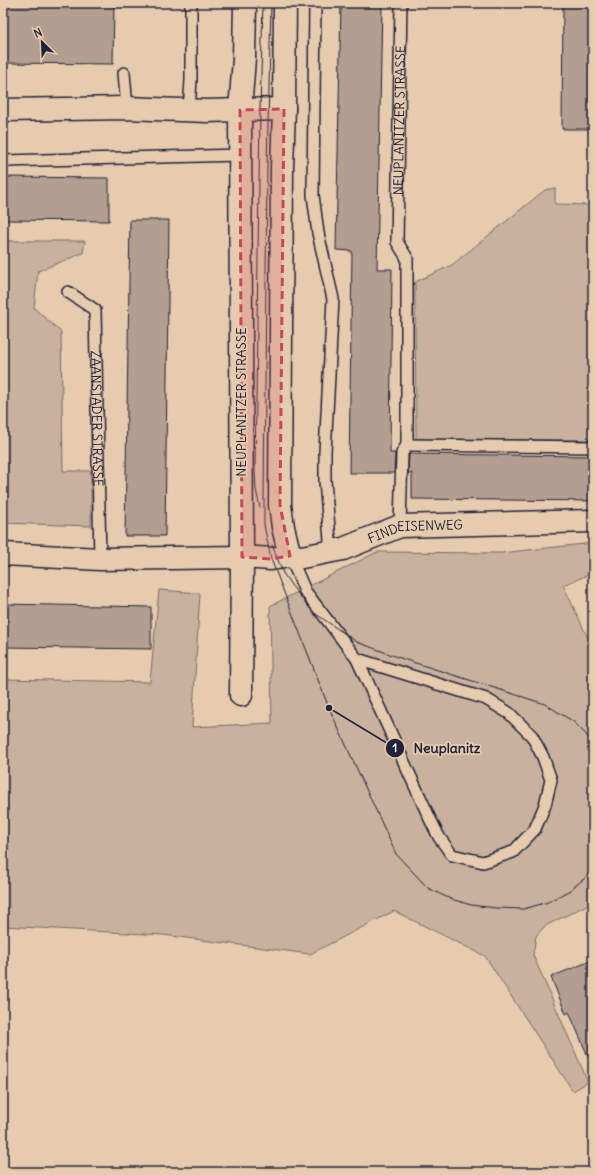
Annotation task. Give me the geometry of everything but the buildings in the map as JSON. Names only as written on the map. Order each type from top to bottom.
[{"type":"street","name":"NEUPLANITZER STRASSE","points":[[241,695],[242,558],[240,110],[244,59],[245,3]]},
{"type":"street","points":[[285,3],[282,168],[280,505],[283,527],[290,556]]},
{"type":"street","points":[[3,110],[127,108],[189,110],[284,109]]},
{"type":"street","name":"FINDEISENWEG","points":[[242,558],[271,560],[290,556],[302,557],[331,552],[343,549],[400,526],[593,521]]},
{"type":"street","points":[[3,554],[100,559],[242,558]]},
{"type":"lane","points":[[189,110],[191,80],[191,3]]},
{"type":"lane","points":[[315,3],[313,195],[318,233],[333,299],[325,452],[325,481],[331,552]]},
{"type":"lane","name":"NEUPLANITZER STRASSE","points":[[400,3],[397,242],[407,258],[407,445]]},
{"type":"lane","points":[[124,73],[127,108]]},
{"type":"lane","points":[[3,161],[241,155]]},
{"type":"lane","name":"ZAANSTADER STRASSE","points":[[68,292],[95,310],[100,559]]},
{"type":"lane","points":[[400,526],[402,453],[407,445],[593,447]]},
{"type":"lane","points":[[290,556],[305,591],[357,659],[430,819],[439,837],[452,855],[483,862],[513,852],[535,829],[545,805],[551,780],[544,757],[532,736],[509,714],[486,699],[357,659]]},
{"type":"highlighted area","points":[[284,109],[280,505],[290,556],[271,559],[242,557],[240,110]]},
{"type":"shaded area","points":[[555,188],[555,204],[593,205],[593,440],[416,439],[415,282],[452,265],[545,190]]},
{"type":"shaded area","points":[[3,241],[85,241],[83,253],[38,271],[34,308],[61,332],[63,471],[91,471],[91,526],[3,523]]},
{"type":"shaded area","points":[[593,543],[593,573],[563,585],[593,649],[593,898],[585,906],[545,926],[536,936],[533,955],[588,1082],[573,1091],[485,956],[394,911],[310,954],[163,935],[3,926],[3,679],[150,682],[159,590],[200,593],[192,727],[272,723],[270,606],[377,552],[501,553]]},
{"type":"tram line","points":[[260,507],[256,490],[255,471],[263,3]]},
{"type":"tram line","points":[[271,3],[267,168],[264,498],[264,525],[271,559],[329,708],[396,854],[428,888],[448,898],[471,905],[524,909],[548,902],[570,890],[585,878],[593,869]]},
{"type":"tram line","points":[[272,545],[283,573],[313,612],[357,642],[403,659],[545,704],[574,722],[593,742]]},
{"type":"place","name":"Neuplanitz","points":[[329,708]]}]
